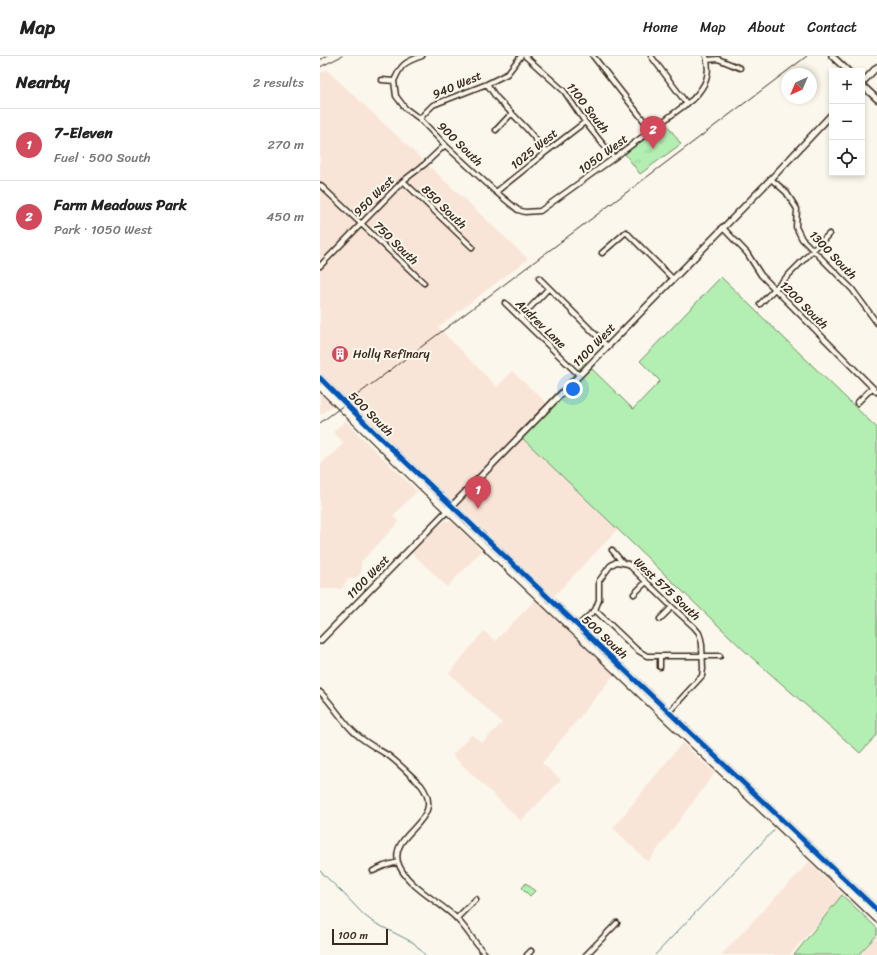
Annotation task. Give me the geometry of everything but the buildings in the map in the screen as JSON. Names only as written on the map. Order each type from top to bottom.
[{"type":"main road","name":"500 South","points":[[320,378],[372,430],[877,910]]},
{"type":"main road","name":"500 South","points":[[320,387],[447,510],[877,919]]},
{"type":"street","points":[[382,80],[394,81],[403,64],[422,56]]},
{"type":"street","name":"940 West","points":[[420,119],[433,105],[487,84],[507,74],[521,56]]},
{"type":"street","name":"1100 South","points":[[525,56],[564,91],[585,122],[614,158]]},
{"type":"street","points":[[593,56],[652,131]]},
{"type":"street","points":[[651,56],[687,104]]},
{"type":"street","points":[[832,56],[845,68]]},
{"type":"street","points":[[707,59],[718,60],[740,68]]},
{"type":"street","name":"1050 West","points":[[525,212],[540,211],[694,99],[704,86],[708,76],[707,59]]},
{"type":"street","points":[[865,81],[877,67]]},
{"type":"street","name":"900 South","points":[[394,81],[396,96],[405,108],[420,119],[445,145],[496,192],[518,210],[525,212]]},
{"type":"street","points":[[487,84],[496,97],[527,129],[546,152]]},
{"type":"street","points":[[865,87],[877,99]]},
{"type":"street","points":[[496,130],[512,113]]},
{"type":"street","name":"1100 West","points":[[320,642],[829,117]]},
{"type":"street","name":"1025 West","points":[[496,192],[585,122]]},
{"type":"street","name":"950 West","points":[[320,266],[403,181],[425,164],[445,145]]},
{"type":"street","name":"1300 South","points":[[771,178],[786,192],[796,209],[796,227],[802,239],[852,289],[877,323]]},
{"type":"street","name":"850 South","points":[[403,181],[472,247]]},
{"type":"street","name":"750 South","points":[[320,185],[424,283]]},
{"type":"street","name":"1200 South","points":[[722,227],[746,253],[761,275],[774,289],[877,392]]},
{"type":"street","points":[[602,253],[626,232],[673,279]]},
{"type":"street","points":[[760,304],[814,251],[829,234]]},
{"type":"street","points":[[539,278],[607,346]]},
{"type":"street","points":[[520,318],[549,288]]},
{"type":"street","name":"Audrev Lane","points":[[505,303],[579,375]]},
{"type":"street","points":[[857,403],[872,388]]},
{"type":"street","name":"West 575 South","points":[[612,550],[622,563],[628,564],[699,633],[701,639],[702,676],[669,712]]},
{"type":"street","points":[[573,630],[595,610],[599,600],[599,581],[610,566],[616,562],[622,563]]},
{"type":"street","points":[[634,594],[646,582]]},
{"type":"street","points":[[660,619],[672,607]]},
{"type":"street","points":[[595,610],[637,650],[647,656],[720,656]]},
{"type":"street","points":[[660,656],[660,667]]},
{"type":"street","points":[[320,692],[351,730],[400,765],[421,786],[427,795],[427,811],[421,821],[402,842],[398,852],[398,862],[416,887],[446,908],[457,918],[465,927],[477,946],[486,955]]},
{"type":"street","points":[[373,871],[398,862]]},
{"type":"street","points":[[457,918],[476,899]]},
{"type":"street","points":[[586,955],[617,923]]},
{"type":"street","points":[[527,955],[531,951]]},
{"type":"shaded area","points":[[327,70],[528,259],[438,327],[497,387],[512,371],[547,403],[518,433],[618,529],[554,596],[385,436],[320,372],[320,73]]},
{"type":"shaded area","points":[[320,392],[334,405],[320,415]]},
{"type":"shaded area","points":[[345,421],[417,491],[393,516],[399,522],[361,562],[361,572],[359,576],[348,579],[341,589],[320,589],[320,465],[344,443],[333,432]]},
{"type":"shaded area","points":[[445,521],[451,521],[482,551],[447,587],[410,551]]},
{"type":"shaded area","points":[[535,600],[614,675],[542,763],[561,780],[521,821],[452,755],[472,734],[482,743],[502,723],[449,673],[484,631],[495,641]]},
{"type":"shaded area","points":[[682,743],[715,773],[648,862],[613,828]]},
{"type":"shaded area","points":[[809,862],[843,895],[790,955],[721,955]]},
{"type":"shaded area","points":[[877,936],[877,955],[859,955]]},
{"type":"green space","points":[[666,123],[681,144],[640,174],[625,154]]},
{"type":"green space","points":[[721,277],[877,428],[877,735],[860,753],[749,655],[517,433],[585,362],[633,409],[660,381],[640,361]]},
{"type":"green space","points":[[526,883],[535,891],[530,896],[522,888]]},
{"type":"green space","points":[[842,895],[877,928],[877,935],[858,955],[794,955]]},
{"type":"waterway","points":[[655,955],[774,830]]},
{"type":"waterway","points":[[320,871],[364,915],[373,922],[414,943],[425,955]]},
{"type":"railway","points":[[320,60],[327,56]]},
{"type":"railway","points":[[320,67],[342,56]]},
{"type":"railway","points":[[320,423],[807,56]]},
{"type":"cycle path","points":[[320,378],[372,430],[877,910]]},
{"type":"place","name":"Farm Meadows Park","points":[[653,149]]},
{"type":"place","name":"Holly Refinary","points":[[340,354]]},
{"type":"place","name":"7-Eleven","points":[[478,509]]}]
